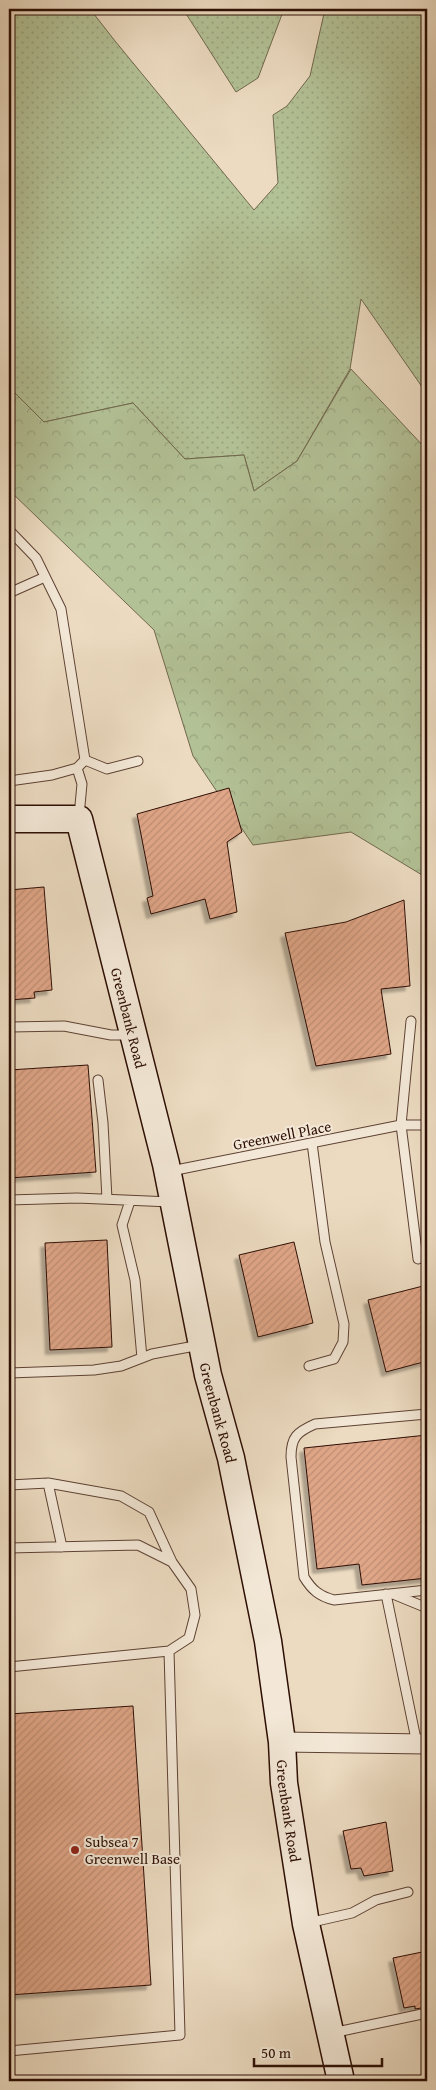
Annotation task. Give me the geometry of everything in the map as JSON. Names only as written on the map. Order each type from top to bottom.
[{"type":"street","points":[[9,819],[79,819]]},
{"type":"street","name":"Greenbank Road","points":[[79,819],[168,1172],[208,1375],[231,1458],[243,1515],[268,1640],[282,1742],[284,1783],[306,1924],[341,2081]]},
{"type":"street","points":[[282,1742],[422,1744]]},
{"type":"lane","points":[[9,530],[36,558],[61,609],[86,760]]},
{"type":"lane","points":[[9,593],[45,577]]},
{"type":"lane","points":[[86,760],[107,769],[138,761]]},
{"type":"lane","points":[[9,781],[52,776],[78,768],[86,760]]},
{"type":"lane","points":[[78,768],[82,784],[79,819]]},
{"type":"lane","points":[[411,1020],[400,1125],[418,1259]]},
{"type":"lane","points":[[11,1027],[64,1026],[111,1035],[134,1035]]},
{"type":"lane","points":[[98,1080],[103,1123],[107,1199]]},
{"type":"lane","name":"Greenwell Place","points":[[168,1172],[400,1125],[427,1125]]},
{"type":"lane","points":[[309,1366],[334,1358],[343,1342],[344,1324],[325,1242],[312,1143]]},
{"type":"lane","points":[[9,1200],[107,1199],[174,1202]]},
{"type":"lane","points":[[130,1201],[122,1225],[135,1280],[142,1358]]},
{"type":"lane","points":[[9,1373],[94,1370],[121,1366],[152,1354],[202,1344]]},
{"type":"lane","points":[[427,1414],[316,1424],[304,1429],[294,1438],[291,1445],[304,1577],[311,1588],[322,1596],[334,1600],[427,1590]]},
{"type":"lane","points":[[48,1483],[62,1547]]},
{"type":"lane","points":[[9,1486],[48,1483],[121,1496],[149,1512],[172,1562],[191,1589],[195,1615],[189,1638],[169,1651],[9,1667]]},
{"type":"lane","points":[[9,1548],[138,1545],[172,1562]]},
{"type":"lane","points":[[390,1594],[427,1608]]},
{"type":"lane","points":[[390,1594],[422,1744]]},
{"type":"lane","points":[[9,2051],[180,2035],[169,1651]]},
{"type":"lane","points":[[306,1924],[352,1913],[376,1900],[408,1892]]},
{"type":"lane","points":[[330,2033],[427,2013]]},
{"type":"green space","points":[[9,9],[90,9],[254,210],[278,183],[273,115],[287,106],[310,76],[325,9],[427,9],[427,394],[361,299],[350,369],[297,461],[254,491],[244,455],[185,459],[133,403],[44,422],[9,387]]},
{"type":"green space","points":[[183,9],[284,9],[258,78],[236,92]]},
{"type":"green space","points":[[351,369],[427,450],[427,878],[351,832],[253,845],[193,756],[154,630],[9,490],[9,387],[44,422],[133,403],[185,459],[244,455],[254,491],[297,461]]},
{"type":"building","points":[[229,788],[242,832],[227,842],[237,912],[210,919],[205,899],[151,914],[147,898],[153,896],[137,814]]},
{"type":"building","points":[[44,887],[52,990],[34,992],[35,998],[9,1000],[9,890]]},
{"type":"building","points":[[404,900],[410,986],[381,989],[391,1054],[316,1066],[285,933],[346,922]]},
{"type":"building","points":[[88,1065],[96,1172],[9,1178],[9,1070]]},
{"type":"building","points":[[107,1240],[112,1347],[50,1350],[45,1243]]},
{"type":"building","points":[[294,1242],[313,1323],[258,1337],[239,1255]]},
{"type":"building","points":[[427,1285],[427,1361],[386,1372],[368,1300]]},
{"type":"building","points":[[427,1435],[427,1578],[362,1585],[359,1564],[317,1569],[304,1448]]},
{"type":"building","name":"Subsea 7 Greenwell Base","points":[[133,1706],[151,1985],[9,1995],[9,1714]]},
{"type":"building","points":[[386,1822],[393,1871],[364,1876],[361,1868],[351,1869],[343,1831]]},
{"type":"building","points":[[427,1951],[427,2007],[415,2009],[415,2006],[404,2008],[393,1958]]},
{"type":"place","name":"Subsea 7 Greenwell Base","points":[[75,1850]]}]
